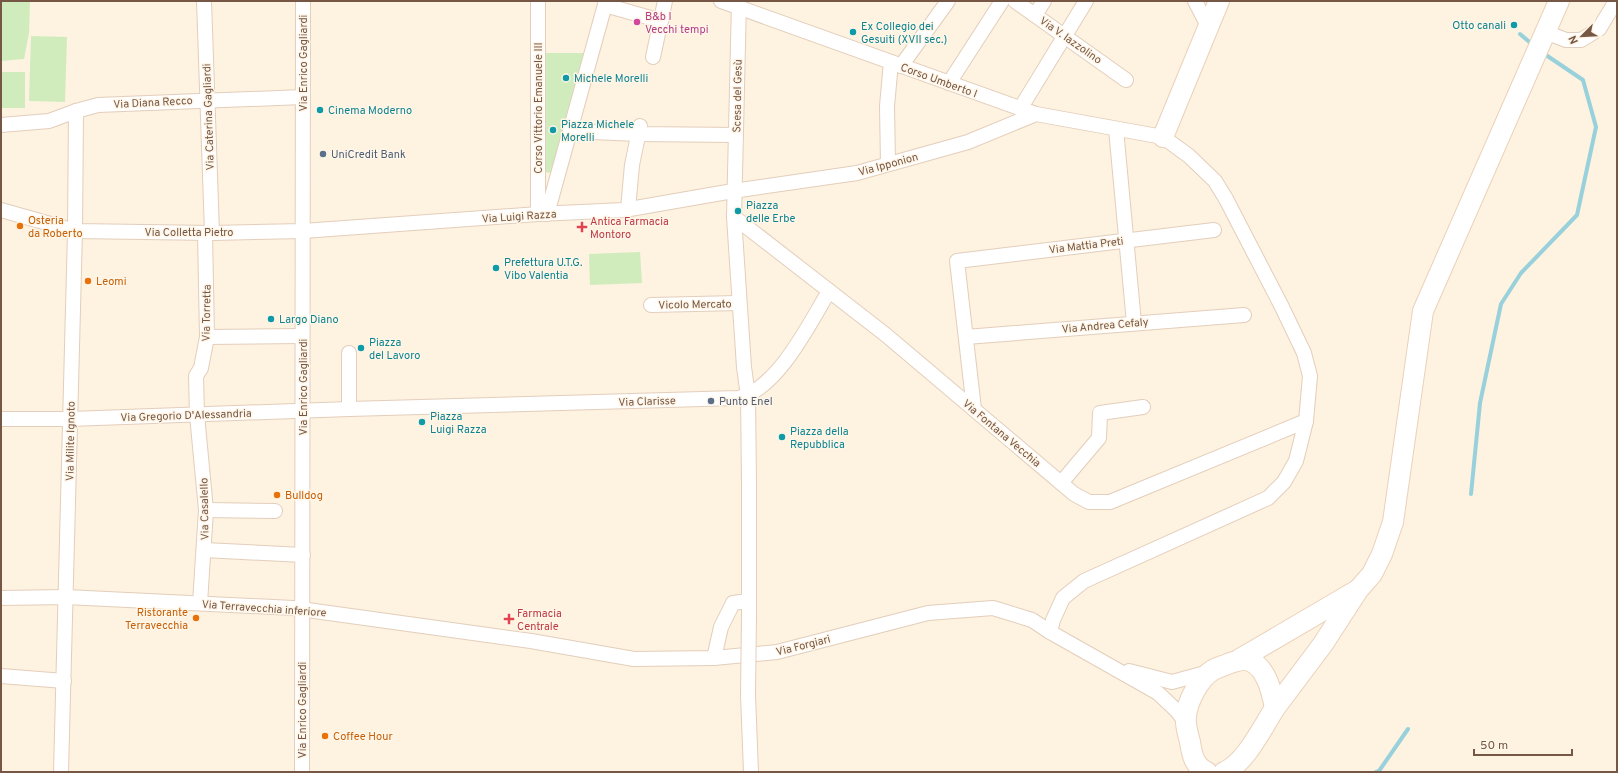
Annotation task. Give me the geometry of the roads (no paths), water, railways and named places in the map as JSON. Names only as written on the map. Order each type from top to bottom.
[{"type":"street","name":"Via Caterina Gagliardi","points":[[204,1],[208,100],[209,233]]},
{"type":"street","name":"Via Enrico Gagliardi","points":[[302,772],[303,1]]},
{"type":"street","name":"Corso Vittorio Emanuele III","points":[[538,1],[543,214]]},
{"type":"street","points":[[653,57],[665,1]]},
{"type":"street","name":"Corso Umberto I","points":[[721,1],[739,4],[896,64],[1036,114],[1163,137]]},
{"type":"street","points":[[888,164],[888,106],[896,64],[948,1]]},
{"type":"street","points":[[949,83],[1002,1]]},
{"type":"street","name":"Via V. Iazzolino","points":[[1015,1],[1065,35],[1126,80]]},
{"type":"street","points":[[1035,15],[1044,1]]},
{"type":"street","points":[[1020,109],[1086,1]]},
{"type":"street","points":[[1195,1],[1208,26]]},
{"type":"street","points":[[1050,632],[1053,620],[1063,598],[1084,582],[1268,498],[1284,482],[1296,461],[1306,421],[1310,376],[1304,353],[1282,307],[1226,199],[1215,181],[1189,156],[1163,137],[1219,1]]},
{"type":"street","points":[[1224,772],[1238,766],[1275,708],[1323,644],[1358,590],[1372,574],[1382,554],[1392,522],[1423,311],[1559,1]]},
{"type":"street","points":[[1545,32],[1566,40],[1581,40],[1599,29],[1616,1]]},
{"type":"street","points":[[543,214],[570,131],[606,3],[661,21]]},
{"type":"street","name":"Scesa del Gesù","points":[[739,4],[736,135],[733,191],[739,303],[748,396],[748,695],[751,772]]},
{"type":"street","name":"Via Diana Recco","points":[[1,125],[48,121],[98,105],[302,97]]},
{"type":"street","name":"Via Milite Ignoto","points":[[61,772],[75,231],[76,111]]},
{"type":"street","name":"Via Ipponion","points":[[733,191],[857,173],[968,142],[1036,114]]},
{"type":"street","points":[[1116,129],[1134,323]]},
{"type":"street","points":[[570,131],[639,130],[736,135]]},
{"type":"street","points":[[628,209],[632,165],[639,130]]},
{"type":"street","name":"Via Luigi Razza","points":[[303,231],[628,209],[733,191]]},
{"type":"street","name":"Via Colletta Pietro","points":[[1,210],[75,231],[209,233],[303,231]]},
{"type":"street","name":"Via Fontana Vecchia","points":[[734,217],[886,335],[1074,494],[1089,502],[1110,502],[1306,421]]},
{"type":"street","name":"Via Mattia Preti","points":[[966,336],[957,261],[1214,230]]},
{"type":"street","name":"Via Torretta","points":[[197,415],[196,376],[201,368],[207,337],[209,233]]},
{"type":"street","points":[[748,396],[770,380],[796,346],[829,291]]},
{"type":"street","name":"Vicolo Mercato","points":[[651,305],[739,303]]},
{"type":"street","name":"Via Andrea Cefaly","points":[[966,336],[1244,314]]},
{"type":"street","points":[[207,337],[302,336]]},
{"type":"street","points":[[966,336],[974,409]]},
{"type":"street","points":[[349,353],[349,409]]},
{"type":"street","name":"Via Clarisse","points":[[349,409],[738,398],[748,396]]},
{"type":"street","points":[[1061,483],[1099,438],[1100,413],[1143,407]]},
{"type":"street","name":"Via Gregorio D'Alessandria","points":[[1,418],[70,419],[349,409]]},
{"type":"street","name":"Via Casalello","points":[[197,415],[206,510],[200,603]]},
{"type":"street","points":[[206,510],[275,511]]},
{"type":"street","points":[[204,550],[303,555]]},
{"type":"street","points":[[1110,667],[1172,682],[1212,671],[1240,660],[1358,590]]},
{"type":"street","name":"Via Terravecchia inferiore","points":[[1,598],[66,598],[200,603],[302,609],[549,644]]},
{"type":"street","points":[[714,658],[721,627],[733,603],[748,601]]},
{"type":"street","name":"Via Forgiari","points":[[549,644],[634,659],[714,658],[778,652],[928,613],[994,608],[1032,620],[1110,667]]},
{"type":"street","points":[[1240,660],[1251,661],[1261,669],[1272,693],[1275,708]]},
{"type":"street","points":[[1110,667],[1158,693],[1177,711],[1187,724]]},
{"type":"street","points":[[1207,772],[1199,766],[1193,764],[1186,718],[1194,694],[1201,682],[1212,671]]},
{"type":"street","points":[[1,676],[64,681]]},
{"type":"waterway","points":[[1520,34],[1533,45]]},
{"type":"waterway","points":[[1471,494],[1480,403],[1501,304],[1521,273],[1577,215],[1596,127],[1583,80],[1543,53]]},
{"type":"waterway","points":[[1376,772],[1379,771],[1408,729]]},
{"type":"place","name":"B&b I Vecchi tempi","points":[[637,22]]},
{"type":"place","name":"Otto canali","points":[[1514,25]]},
{"type":"place","name":"Ex Collegio dei Gesuiti (XVII sec.)","points":[[853,32]]},
{"type":"place","name":"Michele Morelli","points":[[566,78]]},
{"type":"place","name":"Cinema Moderno","points":[[320,110]]},
{"type":"place","name":"Piazza Michele Morelli","points":[[553,130]]},
{"type":"place","name":"UniCredit Bank","points":[[323,154]]},
{"type":"place","name":"Piazza delle Erbe","points":[[738,211]]},
{"type":"place","name":"Osteria da Roberto","points":[[20,226]]},
{"type":"place","name":"Antica Farmacia Montoro","points":[[582,227]]},
{"type":"place","name":"Prefettura U.T.G. Vibo Valentia","points":[[496,268]]},
{"type":"place","name":"Leomi","points":[[88,281]]},
{"type":"place","name":"Largo Diano","points":[[271,319]]},
{"type":"place","name":"Piazza del Lavoro","points":[[361,348]]},
{"type":"place","name":"Punto Enel","points":[[711,401]]},
{"type":"place","name":"Piazza Luigi Razza","points":[[422,422]]},
{"type":"place","name":"Piazza della Repubblica","points":[[782,437]]},
{"type":"place","name":"Bulldog","points":[[277,495]]},
{"type":"place","name":"Ristorante Terravecchia","points":[[196,618]]},
{"type":"place","name":"Farmacia Centrale","points":[[509,619]]},
{"type":"place","name":"Coffee Hour","points":[[325,736]]}]
